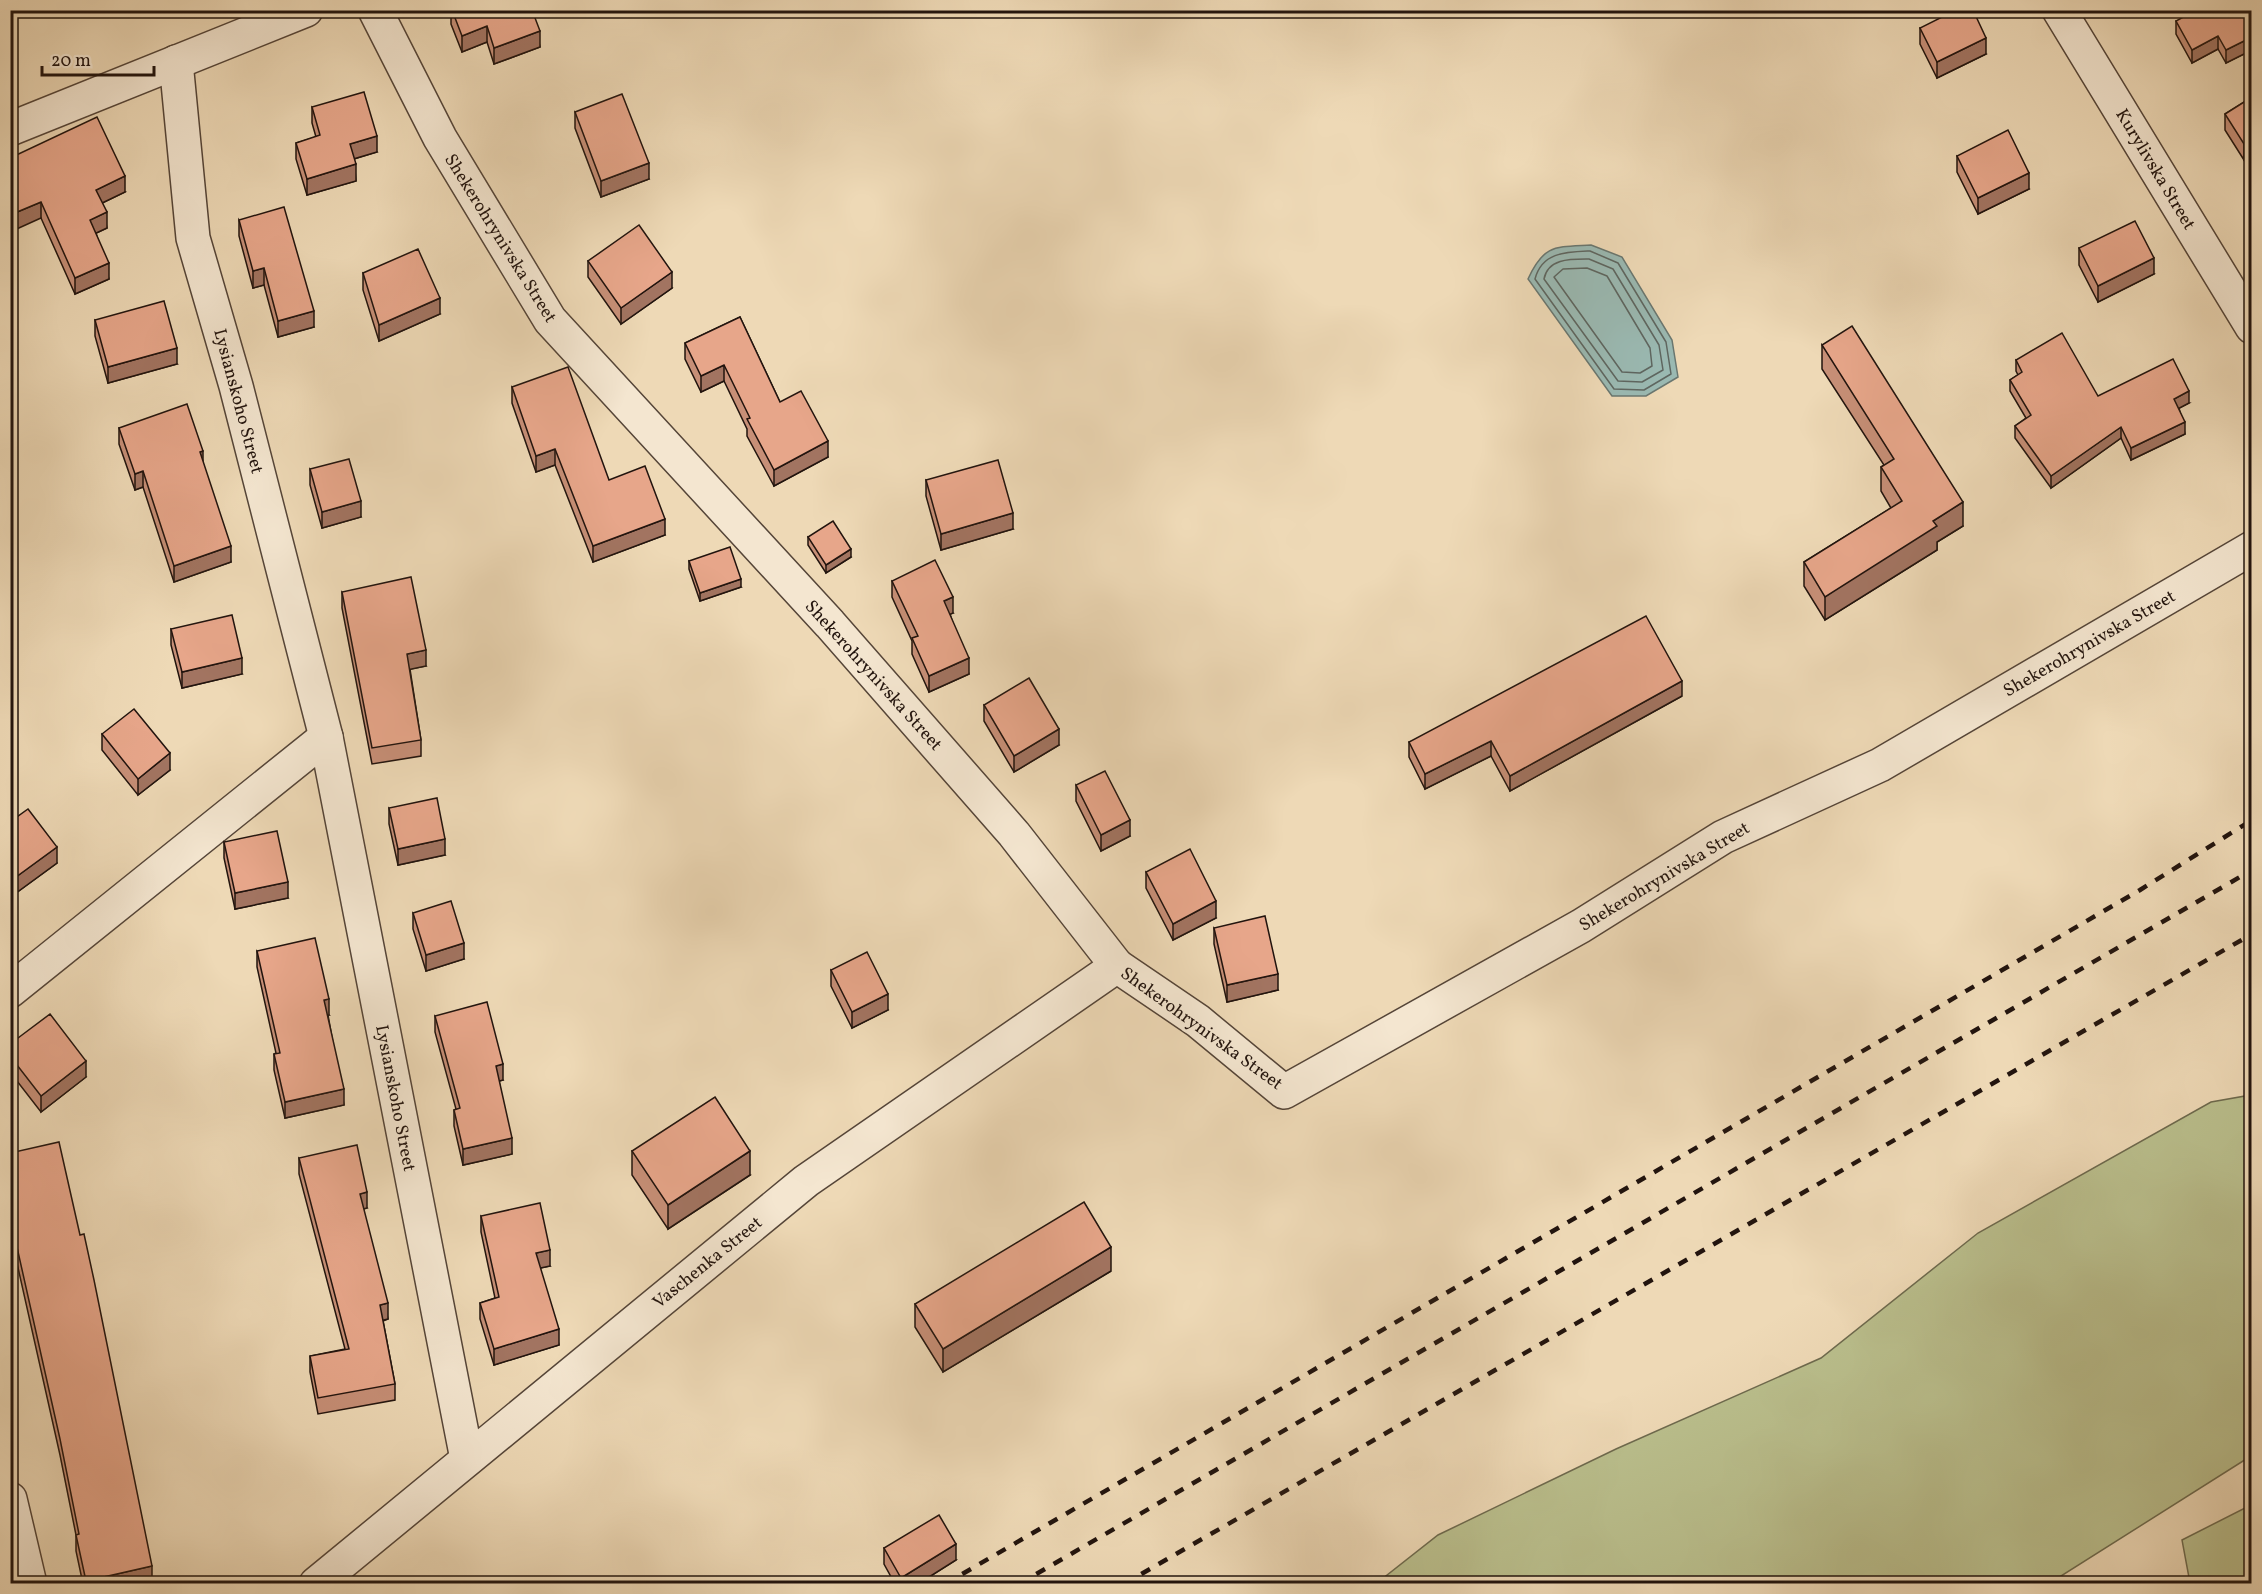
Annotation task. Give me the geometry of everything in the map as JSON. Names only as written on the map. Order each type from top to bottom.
[{"type":"street","points":[[10,129],[306,10]]},
{"type":"street","name":"Shekerohrynivska Street","points":[[375,10],[440,138],[550,320],[838,633],[1014,834],[1117,966],[1198,1021],[1284,1092],[1581,926],[1662,878],[1723,837],[1880,765],[2252,548]]},
{"type":"street","name":"Kurylivska Street","points":[[2059,10],[2252,327]]},
{"type":"street","name":"Lysianskoho Street","points":[[176,62],[193,238],[236,386],[326,737],[467,1459]]},
{"type":"street","points":[[10,991],[326,737]]},
{"type":"street","name":"Vaschenka Street","points":[[316,1584],[807,1181],[1117,966]]},
{"type":"street","points":[[10,1500],[30,1584]]},
{"type":"green space","points":[[2251,1095],[2251,1456],[2050,1583],[1377,1583],[1438,1535],[1616,1449],[1821,1358],[1978,1233],[2211,1102]]},
{"type":"green space","points":[[2249,1506],[2252,1510],[2251,1583],[2190,1583],[2182,1540]]},
{"type":"water","points":[[1591,245],[1622,257],[1672,340],[1678,377],[1646,396],[1612,396],[1528,279],[1545,253],[1559,247]]},
{"type":"building","points":[[452,10],[532,10],[540,31],[494,48],[487,26],[462,36]]},
{"type":"building","points":[[1956,10],[1973,10],[1986,38],[1937,62],[1920,28]]},
{"type":"building","points":[[2196,10],[2252,10],[2252,37],[2226,50],[2218,36],[2192,50],[2176,21]]},
{"type":"building","points":[[364,92],[377,136],[350,144],[356,164],[307,179],[296,143],[320,135],[312,107]]},
{"type":"building","points":[[622,94],[649,163],[601,181],[575,112]]},
{"type":"building","points":[[2252,97],[2252,139],[2244,144],[2225,114]]},
{"type":"building","points":[[97,117],[125,176],[96,190],[107,212],[90,220],[109,263],[75,278],[41,202],[10,215],[10,158]]},
{"type":"building","points":[[2008,130],[2029,173],[1978,198],[1957,156]]},
{"type":"building","points":[[284,207],[314,311],[278,321],[264,268],[253,271],[239,220]]},
{"type":"building","points":[[2135,221],[2154,258],[2098,286],[2079,248]]},
{"type":"building","points":[[639,225],[672,272],[621,308],[588,261]]},
{"type":"building","points":[[418,249],[440,298],[379,325],[363,273]]},
{"type":"building","points":[[164,301],[177,348],[108,367],[95,320]]},
{"type":"building","points":[[740,317],[780,402],[801,391],[828,441],[774,470],[747,419],[750,418],[724,365],[701,376],[685,343]]},
{"type":"building","points":[[1852,326],[1963,502],[1933,521],[1937,526],[1825,597],[1804,562],[1902,501],[1881,467],[1894,459],[1822,345]]},
{"type":"building","points":[[2062,333],[2098,396],[2173,359],[2189,391],[2174,399],[2185,422],[2131,448],[2121,427],[2051,476],[2015,426],[2031,415],[2010,380],[2022,372],[2016,360]]},
{"type":"building","points":[[568,367],[609,480],[645,466],[665,519],[593,546],[555,449],[536,456],[512,387]]},
{"type":"building","points":[[187,404],[231,546],[174,566],[143,471],[135,474],[119,428]]},
{"type":"building","points":[[349,459],[361,501],[322,512],[310,469]]},
{"type":"building","points":[[998,460],[1013,513],[941,534],[926,480]]},
{"type":"building","points":[[833,521],[851,549],[826,565],[808,537]]},
{"type":"building","points":[[730,547],[741,579],[700,593],[689,561]]},
{"type":"building","points":[[935,560],[953,597],[944,601],[969,658],[929,676],[912,638],[918,636],[892,581]]},
{"type":"building","points":[[411,577],[426,650],[407,654],[421,740],[372,748],[342,592]]},
{"type":"building","points":[[232,615],[242,658],[182,672],[171,629]]},
{"type":"building","points":[[1646,616],[1682,681],[1510,776],[1491,741],[1425,774],[1409,742]]},
{"type":"building","points":[[1029,678],[1059,729],[1014,756],[984,705]]},
{"type":"building","points":[[134,709],[170,753],[138,779],[102,734]]},
{"type":"building","points":[[1105,771],[1130,820],[1101,835],[1076,785]]},
{"type":"building","points":[[437,798],[445,839],[398,849],[389,808]]},
{"type":"building","points":[[28,809],[57,847],[16,877],[10,869],[10,822]]},
{"type":"building","points":[[277,831],[288,882],[235,893],[224,842]]},
{"type":"building","points":[[1190,849],[1216,901],[1173,924],[1146,872]]},
{"type":"building","points":[[451,901],[464,943],[426,955],[413,913]]},
{"type":"building","points":[[1265,916],[1278,974],[1227,985],[1214,928]]},
{"type":"building","points":[[315,938],[329,999],[324,1000],[344,1089],[285,1102],[274,1054],[280,1053],[257,951]]},
{"type":"building","points":[[867,952],[888,994],[852,1012],[831,970]]},
{"type":"building","points":[[487,1002],[503,1064],[496,1066],[512,1138],[463,1149],[454,1110],[460,1108],[435,1016]]},
{"type":"building","points":[[50,1014],[86,1061],[41,1096],[10,1056],[10,1044]]},
{"type":"building","points":[[715,1097],[750,1151],[668,1205],[632,1151]]},
{"type":"building","points":[[59,1142],[80,1235],[84,1234],[152,1566],[86,1581],[60,1439],[10,1216],[10,1153]]},
{"type":"building","points":[[357,1145],[367,1192],[360,1194],[388,1303],[380,1305],[395,1384],[318,1398],[310,1356],[349,1349],[299,1158]]},
{"type":"building","points":[[1084,1202],[1111,1247],[943,1349],[915,1304]]},
{"type":"building","points":[[540,1203],[550,1250],[536,1253],[559,1329],[494,1349],[480,1303],[499,1297],[481,1216]]},
{"type":"building","points":[[939,1515],[956,1544],[901,1578],[884,1548]]},
{"type":"railway","points":[[945,1584],[2140,890],[2252,820]]},
{"type":"railway","points":[[1019,1584],[2252,870]]},
{"type":"railway","points":[[1124,1584],[2252,934]]}]
